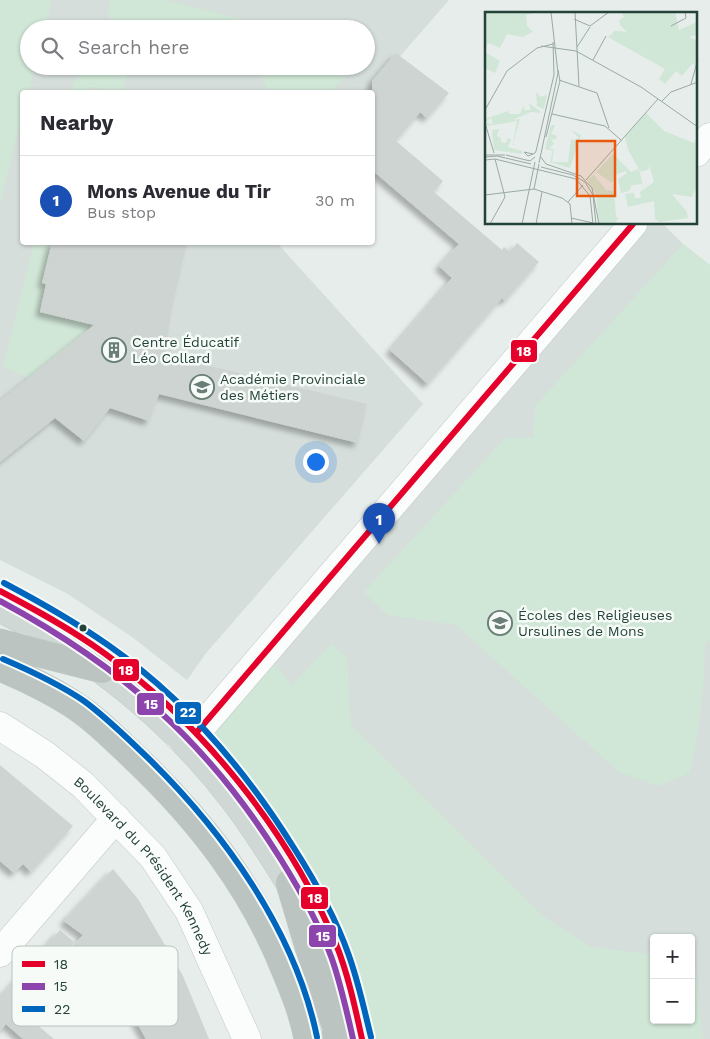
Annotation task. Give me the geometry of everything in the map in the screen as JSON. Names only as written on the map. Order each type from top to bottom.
[{"type":"highway","points":[[0,643],[102,669]]},
{"type":"highway","points":[[0,667],[72,703],[109,733],[156,777],[206,833],[249,894],[279,953],[304,1015],[308,1039]]},
{"type":"highway","points":[[0,687],[77,726],[156,777]]},
{"type":"highway","points":[[290,883],[309,948],[336,1026],[337,1039]]},
{"type":"main road","points":[[0,608],[19,617],[102,669],[180,737],[233,797],[290,883]]},
{"type":"street","points":[[698,150],[710,137]]},
{"type":"street","points":[[180,737],[197,732],[632,225]]},
{"type":"street","name":"Boulevard du Président Kennedy","points":[[0,726],[45,755],[83,785],[153,857],[189,911],[247,1039]]},
{"type":"street","points":[[0,952],[116,818]]},
{"type":"street","points":[[290,883],[331,969],[348,1039]]},
{"type":"shaded area","points":[[0,0],[449,0],[371,90],[20,90],[20,245],[279,245],[423,404],[207,652],[187,680],[132,637],[68,594],[0,560]]},
{"type":"shaded area","name":"Écoles des Religieuses Ursulines de Mons","points":[[632,225],[664,225],[683,244],[710,265],[710,1039],[561,1039],[292,686],[264,653]]},
{"type":"green space","points":[[0,0],[52,0],[47,20],[20,20],[20,75],[33,75],[29,90],[20,90],[20,124],[0,205]]},
{"type":"green space","points":[[110,0],[165,0],[247,20],[110,20],[108,11]]},
{"type":"green space","points":[[80,75],[127,75],[123,90],[91,87],[90,90],[72,90],[74,82]]},
{"type":"green space","points":[[260,75],[347,75],[332,90],[268,90]]},
{"type":"green space","points":[[683,244],[710,265],[710,640],[705,643],[701,708],[690,773],[659,786],[619,772],[456,625],[387,615],[364,592],[505,438],[533,438],[535,406]]},
{"type":"green space","points":[[34,245],[52,245],[42,283],[46,284],[93,325],[29,378],[3,367]]},
{"type":"green space","points":[[331,644],[347,657],[351,725],[543,916],[589,946],[650,954],[650,1024],[695,1024],[695,966],[703,1039],[362,1039],[341,959],[328,926],[290,857],[262,814],[231,772],[197,732],[264,653],[292,685]]},
{"type":"building","points":[[396,53],[449,93],[427,118],[420,112],[396,141],[443,181],[434,192],[502,250],[504,247],[510,252],[517,243],[539,262],[505,301],[502,298],[428,384],[390,350],[452,278],[439,266],[459,244],[375,173],[375,90],[372,90],[372,81]]},
{"type":"building","name":"Centre Éducatif Léo Collard","points":[[51,245],[186,245],[171,313],[165,355],[367,404],[358,443],[159,394],[149,421],[110,408],[84,441],[55,418],[0,462],[0,401],[94,325],[40,312],[46,284],[42,283]]},
{"type":"building","points":[[0,765],[73,826],[31,872],[23,864],[14,873],[0,861]]},
{"type":"building","points":[[113,869],[138,899],[165,946],[73,946],[83,935],[64,921]]},
{"type":"building","points":[[60,930],[74,942],[71,946],[46,946]]},
{"type":"building","points":[[178,967],[209,1039],[146,1039],[139,1026],[178,1026]]},
{"type":"building","points":[[12,984],[12,1026],[38,1026],[54,1039],[23,1039],[6,1024],[0,1031],[0,993],[2,995]]},
{"type":"transit line","name":"18","points":[[197,732],[632,225]]},
{"type":"transit line","name":"22","points":[[4,583],[83,628],[136,666],[188,712],[234,764],[275,819],[331,912],[352,963],[371,1037]]},
{"type":"transit line","name":"18","points":[[0,591],[79,636],[140,681],[175,712],[240,783],[294,862],[317,902],[344,967],[362,1039]]},
{"type":"transit line","name":"15","points":[[0,601],[85,652],[123,680],[191,742],[222,778],[252,816],[280,858],[315,920],[335,969],[353,1039]]},
{"type":"transit line","name":"22","points":[[3,659],[55,683],[92,707],[146,756],[202,816],[252,884],[274,921],[292,958],[306,997],[317,1037]]},
{"type":"place","name":"Centre Éducatif Léo Collard","points":[[114,350]]},
{"type":"place","name":"Académie Provinciale des Métiers","points":[[202,387]]},
{"type":"place","name":"Mons Avenue du Tir","points":[[379,544]]},
{"type":"place","name":"Écoles des Religieuses Ursulines de Mons","points":[[500,623]]}]
